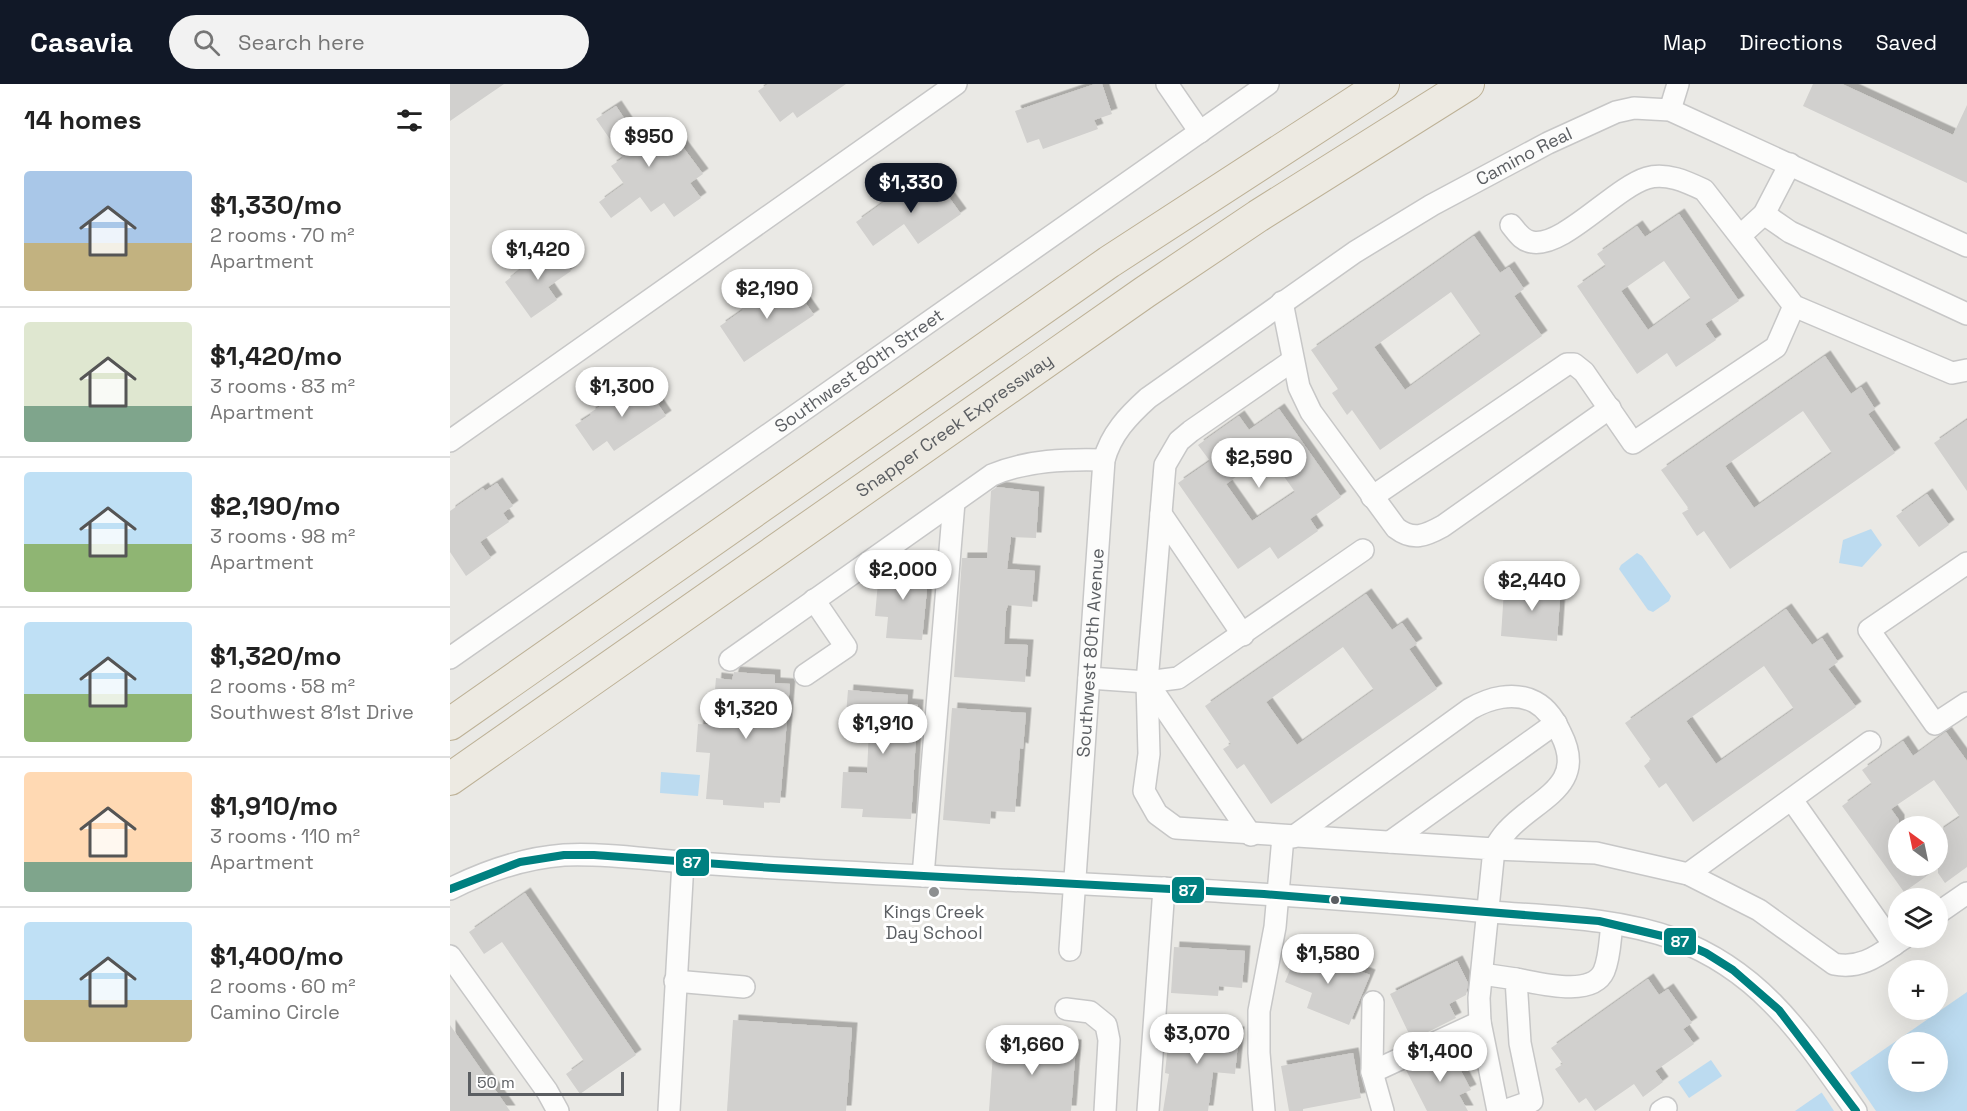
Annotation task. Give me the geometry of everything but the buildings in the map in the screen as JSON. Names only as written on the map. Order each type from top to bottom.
[{"type":"highway","points":[[450,724],[1109,262],[1383,84]]},
{"type":"highway","name":"Snapper Creek Expressway","points":[[450,779],[1145,292],[1278,204],[1468,84]]},
{"type":"street","points":[[450,441],[956,84]]},
{"type":"street","points":[[1167,84],[1200,132]]},
{"type":"street","name":"Southwest 80th Street","points":[[450,658],[1268,84]]},
{"type":"street","points":[[1670,111],[1678,84]]},
{"type":"street","name":"Camino Real","points":[[1121,425],[1148,398],[1282,302],[1396,225],[1548,143],[1616,112],[1634,108],[1670,111],[1967,246]]},
{"type":"street","points":[[1741,235],[1764,214],[1790,164]]},
{"type":"street","points":[[1511,225],[1523,239],[1533,243],[1542,242],[1570,229],[1631,185],[1648,177],[1668,176],[1704,190],[1794,306],[1952,373],[1967,370]]},
{"type":"street","points":[[1764,214],[1790,232],[1967,314]]},
{"type":"street","points":[[1282,302],[1292,361],[1299,387],[1311,412],[1372,497],[1396,528],[1404,534],[1421,537],[1443,526],[1610,408]]},
{"type":"street","points":[[1372,497],[1561,366],[1574,364],[1580,368],[1633,443],[1776,347],[1794,306]]},
{"type":"street","points":[[1292,361],[1179,441],[1165,465],[1147,682],[1149,754],[1144,791],[1149,804],[1165,823],[1176,828],[1251,835],[1596,853],[1688,874],[1759,910],[1833,964],[1845,967],[1865,963],[1888,948]]},
{"type":"street","name":"Southwest 80th Avenue","points":[[1070,950],[1104,460],[1121,425]]},
{"type":"street","points":[[730,660],[992,475],[1016,466],[1044,462],[1104,460]]},
{"type":"street","points":[[923,876],[954,502]]},
{"type":"street","points":[[1161,514],[1243,635]]},
{"type":"street","points":[[1089,678],[1147,682],[1178,678],[1363,550]]},
{"type":"street","points":[[1967,563],[1869,630],[1935,724],[1967,703]]},
{"type":"street","points":[[805,675],[846,647],[814,600]]},
{"type":"street","points":[[1147,682],[1251,835]]},
{"type":"street","points":[[1264,1111],[1258,1011],[1280,897],[1288,837],[1483,701],[1516,696],[1531,700],[1546,711],[1556,723],[1569,755],[1569,766],[1564,778],[1549,797],[1508,830],[1494,849],[1490,912],[1482,974],[1480,1022],[1498,1111]]},
{"type":"street","points":[[1390,842],[1556,723]]},
{"type":"street","points":[[1688,874],[1870,742]]},
{"type":"street","points":[[1792,800],[1888,927]]},
{"type":"street","points":[[450,889],[510,865],[560,856],[588,854],[683,862],[1164,888],[1490,912],[1612,924],[1679,941],[1731,968],[1760,989],[1784,1013],[1856,1111]]},
{"type":"street","points":[[669,1111],[683,862]]},
{"type":"street","points":[[1148,1111],[1164,888]]},
{"type":"street","points":[[1948,907],[1967,893]]},
{"type":"street","points":[[1482,974],[1566,987],[1583,987],[1590,984],[1605,969],[1612,924]]},
{"type":"street","points":[[450,956],[547,1091],[558,1111]]},
{"type":"street","points":[[1504,1111],[1536,1106],[1520,1042],[1516,979]]},
{"type":"street","points":[[675,981],[744,987]]},
{"type":"street","points":[[1373,1002],[1372,1072],[1383,1111]]},
{"type":"street","points":[[1066,1010],[1090,1012],[1106,1025],[1109,1032],[1105,1111]]},
{"type":"street","points":[[1372,1072],[1480,1022]]},
{"type":"water","points":[[1871,529],[1882,545],[1862,567],[1839,563],[1843,540]]},
{"type":"water","points":[[1637,553],[1642,556],[1671,596],[1669,601],[1653,612],[1648,610],[1619,569]]},
{"type":"water","points":[[661,772],[700,775],[698,796],[660,793]]},
{"type":"water","points":[[1967,992],[1967,1111],[1795,1111],[1888,1047],[1888,1092],[1948,1092],[1948,1032],[1909,1032],[1927,1020],[1948,1020],[1948,1005]]},
{"type":"water","points":[[1711,1060],[1722,1076],[1689,1098],[1678,1082]]},
{"type":"pier","points":[[1848,1070],[1876,1111],[1834,1111],[1820,1090]]},
{"type":"transit line","name":"87","points":[[450,889],[520,862],[564,855],[594,855],[773,868],[1264,894],[1599,921],[1675,939],[1706,953],[1733,970],[1779,1010],[1856,1111]]},
{"type":"place","name":"Kings Creek Day School","points":[[934,892]]}]
